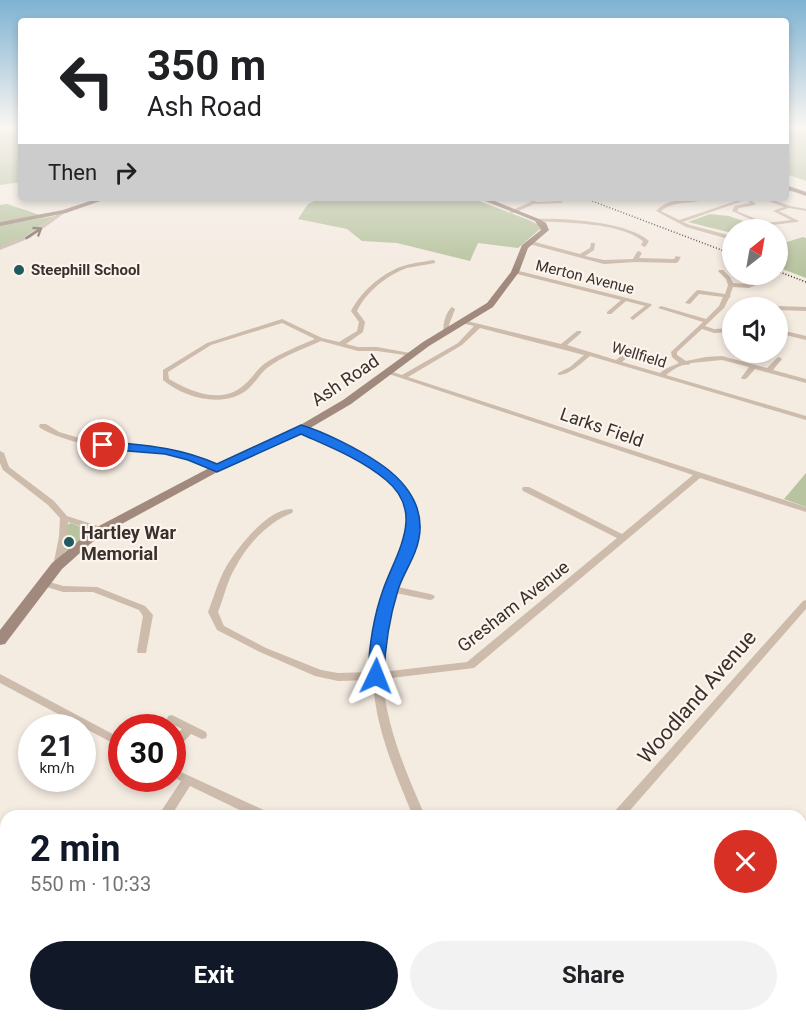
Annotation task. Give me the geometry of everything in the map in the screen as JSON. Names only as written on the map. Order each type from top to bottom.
[{"type":"street","points":[[789,190],[806,194]]},
{"type":"street","points":[[0,224],[64,212],[97,201]]},
{"type":"street","points":[[488,201],[537,220],[551,219],[632,232],[643,237],[646,241],[644,245]]},
{"type":"street","points":[[531,201],[535,203]]},
{"type":"street","points":[[673,201],[677,203]]},
{"type":"street","points":[[686,201],[661,207],[658,211],[722,236]]},
{"type":"street","points":[[679,221],[717,210],[737,201]]},
{"type":"street","points":[[750,201],[752,204],[736,207],[734,211],[765,225],[797,221],[775,211],[789,207]]},
{"type":"street","points":[[771,201],[806,210]]},
{"type":"street","points":[[512,212],[535,203],[561,202]]},
{"type":"street","points":[[0,248],[28,237],[64,212]]},
{"type":"street","name":"Ash Road","points":[[0,640],[57,566],[101,530],[217,468],[328,415],[389,373],[410,355],[490,305],[515,272],[522,252],[545,230],[537,220]]},
{"type":"street","points":[[531,243],[604,262],[676,261],[678,257]]},
{"type":"street","points":[[581,256],[592,249],[593,244]]},
{"type":"street","points":[[634,260],[639,253]]},
{"type":"street","points":[[341,344],[360,332],[362,322],[354,311],[357,303],[366,294],[401,269],[433,262]]},
{"type":"street","name":"Merton Avenue","points":[[515,272],[649,305],[633,318]]},
{"type":"street","points":[[688,303],[698,292],[728,296],[731,285],[752,285]]},
{"type":"street","points":[[609,313],[625,299]]},
{"type":"street","points":[[686,364],[674,356],[674,352],[722,307]]},
{"type":"street","points":[[661,308],[707,321]]},
{"type":"street","points":[[788,308],[806,309]]},
{"type":"street","points":[[446,331],[452,309]]},
{"type":"street","points":[[320,339],[264,367],[245,388],[231,395],[212,398],[184,391],[166,380],[165,371],[209,344],[282,321],[320,339],[358,349],[377,349],[410,355]]},
{"type":"street","name":"Wellfield","points":[[463,322],[562,346],[806,418]]},
{"type":"street","points":[[403,377],[460,344],[479,325]]},
{"type":"street","points":[[701,327],[722,331]]},
{"type":"street","points":[[562,346],[579,332]]},
{"type":"street","points":[[788,334],[806,339]]},
{"type":"street","points":[[618,362],[636,347]]},
{"type":"street","points":[[560,374],[572,368],[589,354]]},
{"type":"street","points":[[662,375],[674,367],[722,358],[806,381]]},
{"type":"street","points":[[768,371],[775,363]]},
{"type":"street","points":[[744,378],[753,367]]},
{"type":"street","name":"Larks Field","points":[[389,373],[806,510]]},
{"type":"street","points":[[43,426],[57,435],[78,442],[165,451],[193,457],[217,468]]},
{"type":"street","points":[[301,429],[378,466],[404,492],[411,507],[413,526],[409,549],[391,589],[378,638],[376,676],[388,738],[417,810]]},
{"type":"street","points":[[0,453],[6,468],[51,503],[64,518],[101,530]]},
{"type":"street","name":"Gresham Avenue","points":[[289,511],[279,513],[264,526],[230,568],[213,612],[220,628],[263,650],[319,672],[338,677],[376,676],[470,665],[698,475]]},
{"type":"street","points":[[526,489],[623,538]]},
{"type":"street","points":[[57,566],[64,518]]},
{"type":"street","points":[[43,583],[63,589],[94,589],[142,608],[148,615],[142,651]]},
{"type":"street","points":[[391,589],[430,597]]},
{"type":"street","name":"Woodland Avenue","points":[[623,810],[806,603]]},
{"type":"street","points":[[0,678],[108,736]]},
{"type":"street","points":[[186,727],[202,735]]},
{"type":"street","points":[[186,732],[189,729]]},
{"type":"street","points":[[168,810],[188,780],[251,810]]},
{"type":"green space","points":[[0,175],[18,175],[18,182],[0,185]]},
{"type":"green space","points":[[789,175],[789,175],[806,175],[806,181]]},
{"type":"green space","points":[[314,201],[479,201],[529,220],[537,224],[540,229],[518,248],[478,243],[470,261],[397,243],[362,241],[347,229],[298,219],[308,204]]},
{"type":"green space","points":[[7,204],[40,215],[0,222],[0,205]]},
{"type":"green space","points":[[710,214],[738,219],[722,219],[722,230],[688,222]]},
{"type":"green space","points":[[55,216],[23,238],[0,247],[0,225]]},
{"type":"green space","points":[[806,238],[806,278],[788,271],[788,242]]},
{"type":"green space","points":[[806,473],[806,507],[784,499]]},
{"type":"green space","points":[[71,523],[91,531],[62,554],[67,538],[67,525]]},
{"type":"railway","points":[[592,201],[722,250]]},
{"type":"railway","points":[[788,275],[806,282]]},
{"type":"place","name":"Steephill School","points":[[19,270]]},
{"type":"place","name":"Hartley War Memorial","points":[[69,542]]},
{"type":"route","points":[[103,445],[165,451],[193,457],[217,468],[301,429],[378,466],[404,492],[411,507],[413,526],[409,549],[391,589],[378,638],[376,676]]}]
